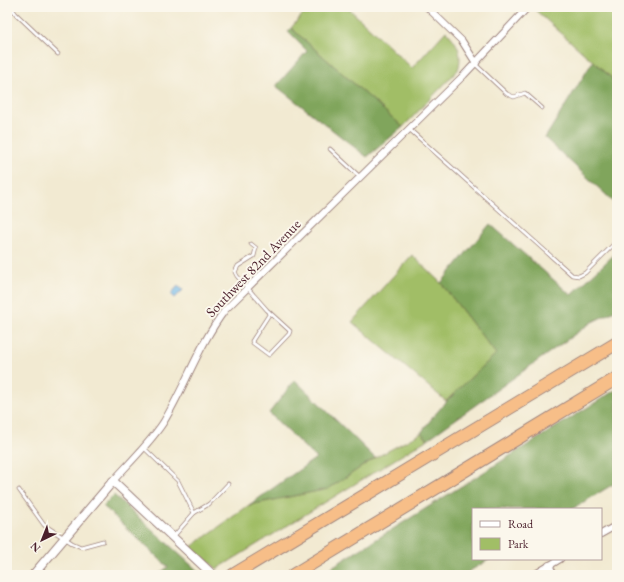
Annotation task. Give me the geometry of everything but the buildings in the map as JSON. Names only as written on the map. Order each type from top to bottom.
[{"type":"highway","points":[[233,575],[617,343]]},
{"type":"highway","points":[[293,575],[617,378]]},
{"type":"street","points":[[427,7],[462,41],[475,63]]},
{"type":"street","name":"Southwest 82nd Avenue","points":[[33,575],[112,481],[162,425],[175,402],[205,338],[225,310],[475,63],[528,7]]},
{"type":"street","points":[[112,481],[213,575]]},
{"type":"street","points":[[602,533],[617,525]]},
{"type":"street","points":[[534,575],[558,560]]},
{"type":"street","points":[[549,565],[554,575]]},
{"type":"lane","points":[[11,7],[16,14],[58,54]]},
{"type":"lane","points":[[475,63],[507,94],[514,97],[525,93],[542,108]]},
{"type":"lane","points":[[409,129],[572,275],[579,276],[585,273],[617,241]]},
{"type":"lane","points":[[330,149],[360,178]]},
{"type":"lane","points":[[251,244],[256,248],[254,256],[238,266],[235,272],[247,289],[290,331],[289,334],[269,355],[252,341],[270,313]]},
{"type":"lane","points":[[143,447],[178,481],[194,513]]},
{"type":"lane","points":[[173,537],[194,513],[208,504],[228,484]]},
{"type":"lane","points":[[19,490],[44,525],[72,543],[81,547],[102,541]]},
{"type":"green space","points":[[309,7],[347,7],[412,68],[446,31],[454,40],[460,54],[458,70],[403,127],[291,28]]},
{"type":"green space","points":[[617,7],[617,83],[533,8]]},
{"type":"green space","points":[[291,28],[403,127],[367,157],[276,86],[307,51],[288,32]]},
{"type":"green space","points":[[593,61],[617,83],[617,205],[545,138]]},
{"type":"green space","points":[[490,224],[571,295],[617,252],[617,310],[592,322],[428,439],[421,433],[429,422],[457,391],[496,354],[441,283]]},
{"type":"green space","points":[[412,255],[441,283],[496,354],[446,401],[352,322]]},
{"type":"green space","points":[[295,380],[375,458],[328,489],[249,505],[316,458],[269,413]]},
{"type":"green space","points":[[617,389],[617,482],[574,508],[472,508],[472,560],[488,560],[463,575],[319,575]]},
{"type":"green space","points":[[421,433],[428,439],[217,569],[191,547],[249,505],[328,489],[375,458]]},
{"type":"green space","points":[[114,495],[199,572],[195,575],[157,575],[168,567],[103,506]]},
{"type":"water","points":[[178,286],[183,290],[175,298],[171,294]]}]
